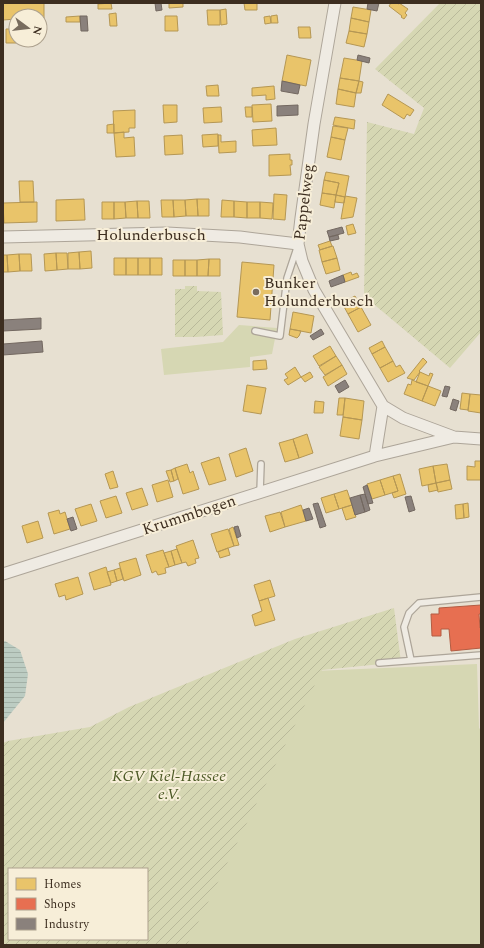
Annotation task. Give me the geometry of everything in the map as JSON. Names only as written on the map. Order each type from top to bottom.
[{"type":"street","name":"Pappelweg","points":[[335,3],[314,124],[298,244],[302,261],[314,290],[383,406]]},
{"type":"street","name":"Holunderbusch","points":[[3,238],[167,232],[240,237],[298,244]]},
{"type":"street","name":"Krummbogen","points":[[383,406],[403,418],[454,437],[481,439]]},
{"type":"street","points":[[375,456],[383,406]]},
{"type":"street","name":"Krummbogen","points":[[3,574],[375,456],[454,437]]},
{"type":"lane","points":[[255,331],[280,336],[287,278],[298,244]]},
{"type":"lane","points":[[260,492],[261,464]]},
{"type":"lane","points":[[411,660],[404,628],[409,613],[419,603],[481,597]]},
{"type":"lane","points":[[380,663],[481,655]]},
{"type":"green space","points":[[440,3],[481,3],[481,332],[450,368],[364,296],[367,122],[414,134],[424,108],[375,69]]},
{"type":"green space","points":[[185,286],[197,286],[197,291],[221,292],[223,335],[175,337],[175,289],[185,289]]},
{"type":"green space","points":[[239,325],[277,328],[272,354],[250,357],[250,367],[164,375],[161,349],[223,342]]},
{"type":"green space","name":"KGV Kiel-Hassee e.V.","points":[[394,608],[401,662],[322,670],[187,945],[3,945],[3,743],[90,727],[129,707],[295,639]]},
{"type":"green space","points":[[477,664],[479,728],[481,730],[481,945],[186,945],[314,671]]},
{"type":"shaded area","points":[[5,641],[20,650],[28,674],[25,696],[3,723],[3,642]]},
{"type":"building: Homes","points":[[3,3],[44,3],[44,8],[8,8],[8,20],[3,20]]},
{"type":"building: Homes","points":[[111,3],[112,9],[98,9],[98,4]]},
{"type":"building: Homes","points":[[169,3],[183,3],[183,7],[169,8]]},
{"type":"building: Homes","points":[[244,3],[257,3],[257,10],[245,10]]},
{"type":"building: Homes","points":[[391,3],[399,3],[408,9],[405,13],[407,15],[404,19],[389,6]]},
{"type":"building: Homes","points":[[353,7],[371,10],[369,22],[351,18]]},
{"type":"building: Homes","points":[[226,9],[227,24],[221,25],[220,10]]},
{"type":"building: Homes","points":[[207,10],[220,10],[220,25],[208,25]]},
{"type":"building: Homes","points":[[116,13],[117,26],[110,26],[109,14]]},
{"type":"building: Homes","points":[[277,15],[278,23],[271,23],[271,16]]},
{"type":"building: Homes","points":[[80,16],[80,22],[66,22],[66,17]]},
{"type":"building: Homes","points":[[165,16],[177,16],[178,31],[165,31]]},
{"type":"building: Homes","points":[[270,16],[271,23],[265,24],[264,17]]},
{"type":"building: Homes","points":[[351,18],[369,22],[367,34],[349,31]]},
{"type":"building: Homes","points":[[298,27],[310,27],[311,38],[299,38]]},
{"type":"building: Homes","points":[[6,29],[8,29],[8,43],[6,43]]},
{"type":"building: Homes","points":[[349,31],[367,34],[364,47],[346,43]]},
{"type":"building: Homes","points":[[287,55],[311,60],[306,86],[282,81]]},
{"type":"building: Homes","points":[[344,58],[362,61],[359,81],[340,78]]},
{"type":"building: Homes","points":[[340,78],[359,81],[356,93],[338,89]]},
{"type":"building: Homes","points":[[359,81],[363,82],[361,93],[356,93]]},
{"type":"building: Homes","points":[[218,85],[219,96],[207,96],[206,86]]},
{"type":"building: Homes","points":[[274,86],[275,99],[266,100],[266,95],[252,96],[252,88]]},
{"type":"building: Homes","points":[[338,89],[356,93],[354,107],[336,104]]},
{"type":"building: Homes","points":[[388,94],[414,110],[410,116],[407,114],[404,119],[382,105]]},
{"type":"building: Homes","points":[[271,104],[272,121],[253,122],[252,105]]},
{"type":"building: Homes","points":[[163,105],[177,105],[177,122],[164,123]]},
{"type":"building: Homes","points":[[221,107],[222,122],[204,123],[203,108]]},
{"type":"building: Homes","points":[[245,107],[252,107],[252,117],[246,117]]},
{"type":"building: Homes","points":[[135,110],[135,128],[129,128],[129,132],[114,133],[113,111]]},
{"type":"building: Homes","points":[[335,117],[355,120],[354,129],[333,125]]},
{"type":"building: Homes","points":[[114,124],[114,133],[107,133],[107,125]]},
{"type":"building: Homes","points":[[333,126],[348,128],[345,140],[331,137]]},
{"type":"building: Homes","points":[[276,128],[277,145],[253,146],[252,130]]},
{"type":"building: Homes","points":[[124,132],[124,138],[134,137],[135,156],[116,157],[114,133]]},
{"type":"building: Homes","points":[[218,134],[218,146],[203,147],[202,135]]},
{"type":"building: Homes","points":[[182,135],[183,154],[165,155],[164,136]]},
{"type":"building: Homes","points":[[218,135],[221,135],[221,142],[236,141],[236,152],[219,153]]},
{"type":"building: Homes","points":[[331,137],[345,140],[341,160],[327,157]]},
{"type":"building: Homes","points":[[290,154],[290,160],[292,160],[292,165],[290,165],[291,175],[269,176],[269,155]]},
{"type":"building: Homes","points":[[326,172],[349,176],[345,197],[336,195],[339,183],[324,180]]},
{"type":"building: Homes","points":[[324,180],[339,183],[336,195],[322,193]]},
{"type":"building: Homes","points":[[19,181],[33,181],[34,202],[20,202]]},
{"type":"building: Homes","points":[[322,193],[336,195],[334,208],[320,205]]},
{"type":"building: Homes","points":[[274,194],[287,195],[285,220],[273,219]]},
{"type":"building: Homes","points":[[336,195],[345,197],[344,203],[335,202]]},
{"type":"building: Homes","points":[[345,196],[357,198],[353,217],[341,219]]},
{"type":"building: Homes","points":[[84,199],[85,220],[56,221],[56,200]]},
{"type":"building: Homes","points":[[197,199],[209,199],[209,216],[198,216]]},
{"type":"building: Homes","points":[[197,199],[198,216],[186,216],[185,200]]},
{"type":"building: Homes","points":[[161,200],[173,200],[174,217],[162,217]]},
{"type":"building: Homes","points":[[173,200],[185,200],[186,216],[174,217]]},
{"type":"building: Homes","points":[[222,200],[234,201],[234,217],[221,217]]},
{"type":"building: Homes","points":[[137,201],[149,201],[150,218],[138,218]]},
{"type":"building: Homes","points":[[137,201],[138,218],[126,218],[125,202]]},
{"type":"building: Homes","points":[[234,201],[247,202],[247,218],[234,217]]},
{"type":"building: Homes","points":[[37,202],[37,222],[4,223],[3,203]]},
{"type":"building: Homes","points":[[102,202],[114,202],[114,219],[102,219]]},
{"type":"building: Homes","points":[[114,202],[125,202],[126,218],[114,219]]},
{"type":"building: Homes","points":[[247,202],[260,202],[260,218],[247,218]]},
{"type":"building: Homes","points":[[260,202],[273,203],[272,219],[260,218]]},
{"type":"building: Homes","points":[[353,224],[356,233],[348,235],[346,226]]},
{"type":"building: Homes","points":[[330,241],[332,246],[320,250],[318,245]]},
{"type":"building: Homes","points":[[333,246],[337,258],[322,262],[319,250]]},
{"type":"building: Homes","points":[[91,251],[92,268],[80,269],[79,252]]},
{"type":"building: Homes","points":[[79,252],[80,269],[68,269],[68,253]]},
{"type":"building: Homes","points":[[56,253],[67,253],[68,269],[57,270]]},
{"type":"building: Homes","points":[[56,253],[57,270],[45,271],[44,254]]},
{"type":"building: Homes","points":[[19,254],[31,254],[32,271],[20,271]]},
{"type":"building: Homes","points":[[19,254],[20,271],[8,272],[7,255]]},
{"type":"building: Homes","points":[[3,255],[7,255],[8,272],[3,272]]},
{"type":"building: Homes","points":[[114,258],[126,258],[126,275],[114,275]]},
{"type":"building: Homes","points":[[126,258],[138,258],[138,275],[126,275]]},
{"type":"building: Homes","points":[[138,258],[150,258],[150,275],[138,275]]},
{"type":"building: Homes","points":[[150,258],[162,258],[162,275],[150,275]]},
{"type":"building: Homes","points":[[337,258],[340,270],[326,274],[322,262]]},
{"type":"building: Homes","points":[[209,259],[220,259],[220,276],[208,276]]},
{"type":"building: Homes","points":[[209,259],[208,276],[197,276],[197,260]]},
{"type":"building: Homes","points":[[173,260],[185,260],[185,276],[173,276]]},
{"type":"building: Homes","points":[[185,260],[197,260],[197,276],[185,276]]},
{"type":"building: Homes","name":"Bunker Holunderbusch","points":[[242,262],[274,265],[270,320],[237,317]]},
{"type":"building: Homes","points":[[351,272],[352,275],[357,273],[359,277],[345,282],[343,275]]},
{"type":"building: Homes","points":[[355,296],[361,307],[348,314],[342,303]]},
{"type":"building: Homes","points":[[361,307],[371,325],[358,332],[348,314]]},
{"type":"building: Homes","points":[[293,312],[314,316],[311,333],[290,329]]},
{"type":"building: Homes","points":[[290,329],[301,331],[297,338],[289,335]]},
{"type":"building: Homes","points":[[382,341],[385,347],[372,354],[369,348]]},
{"type":"building: Homes","points":[[330,346],[336,356],[319,366],[313,356]]},
{"type":"building: Homes","points":[[385,347],[393,361],[380,368],[372,354]]},
{"type":"building: Homes","points":[[336,356],[342,365],[325,375],[319,367]]},
{"type":"building: Homes","points":[[423,358],[427,362],[419,371],[420,372],[414,380],[407,378]]},
{"type":"building: Homes","points":[[266,360],[267,369],[253,370],[253,361]]},
{"type":"building: Homes","points":[[393,361],[396,367],[400,365],[405,373],[388,382],[380,368]]},
{"type":"building: Homes","points":[[342,365],[347,374],[328,386],[323,377]]},
{"type":"building: Homes","points":[[295,367],[301,377],[288,385],[284,380],[288,378],[285,374]]},
{"type":"building: Homes","points":[[310,372],[313,377],[305,382],[301,377]]},
{"type":"building: Homes","points":[[420,372],[429,376],[430,373],[433,374],[428,386],[416,382]]},
{"type":"building: Homes","points":[[412,380],[428,386],[422,401],[404,394],[408,384],[411,385]]},
{"type":"building: Homes","points":[[247,385],[266,388],[261,414],[243,411]]},
{"type":"building: Homes","points":[[428,386],[441,391],[435,406],[422,401]]},
{"type":"building: Homes","points":[[462,393],[470,394],[468,410],[460,409]]},
{"type":"building: Homes","points":[[470,394],[481,395],[481,413],[468,411]]},
{"type":"building: Homes","points":[[339,398],[345,398],[343,415],[337,415]]},
{"type":"building: Homes","points":[[345,398],[364,401],[362,420],[343,417]]},
{"type":"building: Homes","points":[[315,401],[324,402],[323,413],[314,413]]},
{"type":"building: Homes","points":[[343,417],[362,420],[359,439],[340,436]]},
{"type":"building: Homes","points":[[307,434],[313,453],[299,458],[293,439]]},
{"type":"building: Homes","points":[[293,439],[299,458],[285,462],[279,443]]},
{"type":"building: Homes","points":[[246,448],[253,471],[236,477],[229,454]]},
{"type":"building: Homes","points":[[219,457],[226,480],[209,485],[201,463]]},
{"type":"building: Homes","points":[[475,461],[481,461],[481,480],[467,480],[467,466],[475,467]]},
{"type":"building: Homes","points":[[187,464],[190,473],[193,471],[199,489],[183,494],[175,468]]},
{"type":"building: Homes","points":[[447,464],[450,480],[436,483],[433,466]]},
{"type":"building: Homes","points":[[433,466],[436,483],[422,486],[419,469]]},
{"type":"building: Homes","points":[[175,468],[178,479],[174,481],[171,470]]},
{"type":"building: Homes","points":[[171,470],[174,481],[170,482],[166,471]]},
{"type":"building: Homes","points":[[113,471],[118,487],[110,489],[105,474]]},
{"type":"building: Homes","points":[[400,474],[406,494],[394,498],[392,493],[398,491],[393,476]]},
{"type":"building: Homes","points":[[393,476],[398,491],[385,495],[380,480]]},
{"type":"building: Homes","points":[[168,480],[173,497],[157,502],[152,485]]},
{"type":"building: Homes","points":[[380,480],[385,495],[372,499],[367,484]]},
{"type":"building: Homes","points":[[450,480],[452,489],[438,492],[436,483]]},
{"type":"building: Homes","points":[[436,483],[438,490],[429,492],[428,485]]},
{"type":"building: Homes","points":[[142,488],[148,505],[132,510],[126,493]]},
{"type":"building: Homes","points":[[347,490],[352,505],[339,509],[334,494]]},
{"type":"building: Homes","points":[[334,494],[339,509],[326,513],[321,498]]},
{"type":"building: Homes","points":[[116,496],[122,513],[106,518],[100,501]]},
{"type":"building: Homes","points":[[468,503],[469,517],[464,518],[463,504]]},
{"type":"building: Homes","points":[[91,504],[97,521],[81,526],[75,509]]},
{"type":"building: Homes","points":[[463,504],[464,518],[456,519],[455,505]]},
{"type":"building: Homes","points":[[301,505],[306,521],[285,527],[281,512]]},
{"type":"building: Homes","points":[[352,505],[356,517],[346,520],[342,508]]},
{"type":"building: Homes","points":[[59,510],[60,514],[65,512],[70,529],[54,534],[48,513]]},
{"type":"building: Homes","points":[[280,512],[285,527],[270,532],[265,516]]},
{"type":"building: Homes","points":[[38,521],[43,538],[27,543],[22,526]]},
{"type":"building: Homes","points":[[233,527],[239,545],[234,546],[229,529]]},
{"type":"building: Homes","points":[[228,529],[234,546],[217,552],[211,534]]},
{"type":"building: Homes","points":[[193,540],[199,558],[195,559],[196,563],[188,566],[186,562],[182,563],[176,546]]},
{"type":"building: Homes","points":[[228,548],[230,555],[220,558],[218,552]]},
{"type":"building: Homes","points":[[177,549],[182,563],[175,565],[171,551]]},
{"type":"building: Homes","points":[[163,550],[169,567],[165,568],[166,573],[158,575],[156,571],[152,573],[146,555]]},
{"type":"building: Homes","points":[[171,551],[175,565],[169,567],[164,553]]},
{"type":"building: Homes","points":[[136,558],[141,575],[124,581],[119,563]]},
{"type":"building: Homes","points":[[106,567],[111,585],[94,590],[89,573]]},
{"type":"building: Homes","points":[[120,568],[123,579],[117,581],[114,570]]},
{"type":"building: Homes","points":[[114,570],[117,581],[111,583],[107,572]]},
{"type":"building: Homes","points":[[78,577],[83,594],[66,600],[65,595],[59,597],[55,584]]},
{"type":"building: Homes","points":[[270,580],[275,596],[259,601],[254,585]]},
{"type":"building: Homes","points":[[268,598],[275,620],[255,626],[252,615],[262,611],[259,601]]},
{"type":"building: Shops","points":[[481,605],[481,614],[479,614],[481,648],[451,651],[449,629],[441,629],[441,636],[432,636],[431,614],[439,614],[439,608]]},
{"type":"building: Industry","points":[[155,3],[161,3],[162,10],[156,11]]},
{"type":"building: Industry","points":[[368,3],[379,3],[377,11],[367,9]]},
{"type":"building: Industry","points":[[80,16],[87,16],[88,31],[81,31]]},
{"type":"building: Industry","points":[[358,55],[370,58],[369,63],[357,60]]},
{"type":"building: Industry","points":[[282,81],[300,85],[298,94],[281,91]]},
{"type":"building: Industry","points":[[298,105],[298,115],[277,116],[277,106]]},
{"type":"building: Industry","points":[[342,227],[344,233],[329,237],[327,231]]},
{"type":"building: Industry","points":[[338,235],[339,239],[330,241],[329,237]]},
{"type":"building: Industry","points":[[343,275],[345,282],[331,287],[329,281]]},
{"type":"building: Industry","points":[[41,318],[41,329],[3,331],[3,320]]},
{"type":"building: Industry","points":[[321,329],[324,334],[313,340],[310,336]]},
{"type":"building: Industry","points":[[42,341],[43,352],[3,355],[3,344]]},
{"type":"building: Industry","points":[[345,380],[349,387],[339,393],[335,386]]},
{"type":"building: Industry","points":[[445,386],[450,387],[447,397],[442,396]]},
{"type":"building: Industry","points":[[453,399],[459,401],[456,411],[450,409]]},
{"type":"building: Industry","points":[[367,485],[373,503],[368,504],[363,487]]},
{"type":"building: Industry","points":[[365,494],[370,510],[365,512],[360,495]]},
{"type":"building: Industry","points":[[360,495],[365,512],[355,515],[350,498]]},
{"type":"building: Industry","points":[[411,496],[415,510],[409,512],[405,497]]},
{"type":"building: Industry","points":[[318,503],[326,526],[320,528],[313,504]]},
{"type":"building: Industry","points":[[309,508],[313,519],[306,521],[303,510]]},
{"type":"building: Industry","points":[[73,517],[77,529],[71,531],[67,519]]},
{"type":"building: Industry","points":[[238,526],[241,536],[237,538],[234,527]]},
{"type":"place","name":"Bunker Holunderbusch","points":[[256,292]]}]
